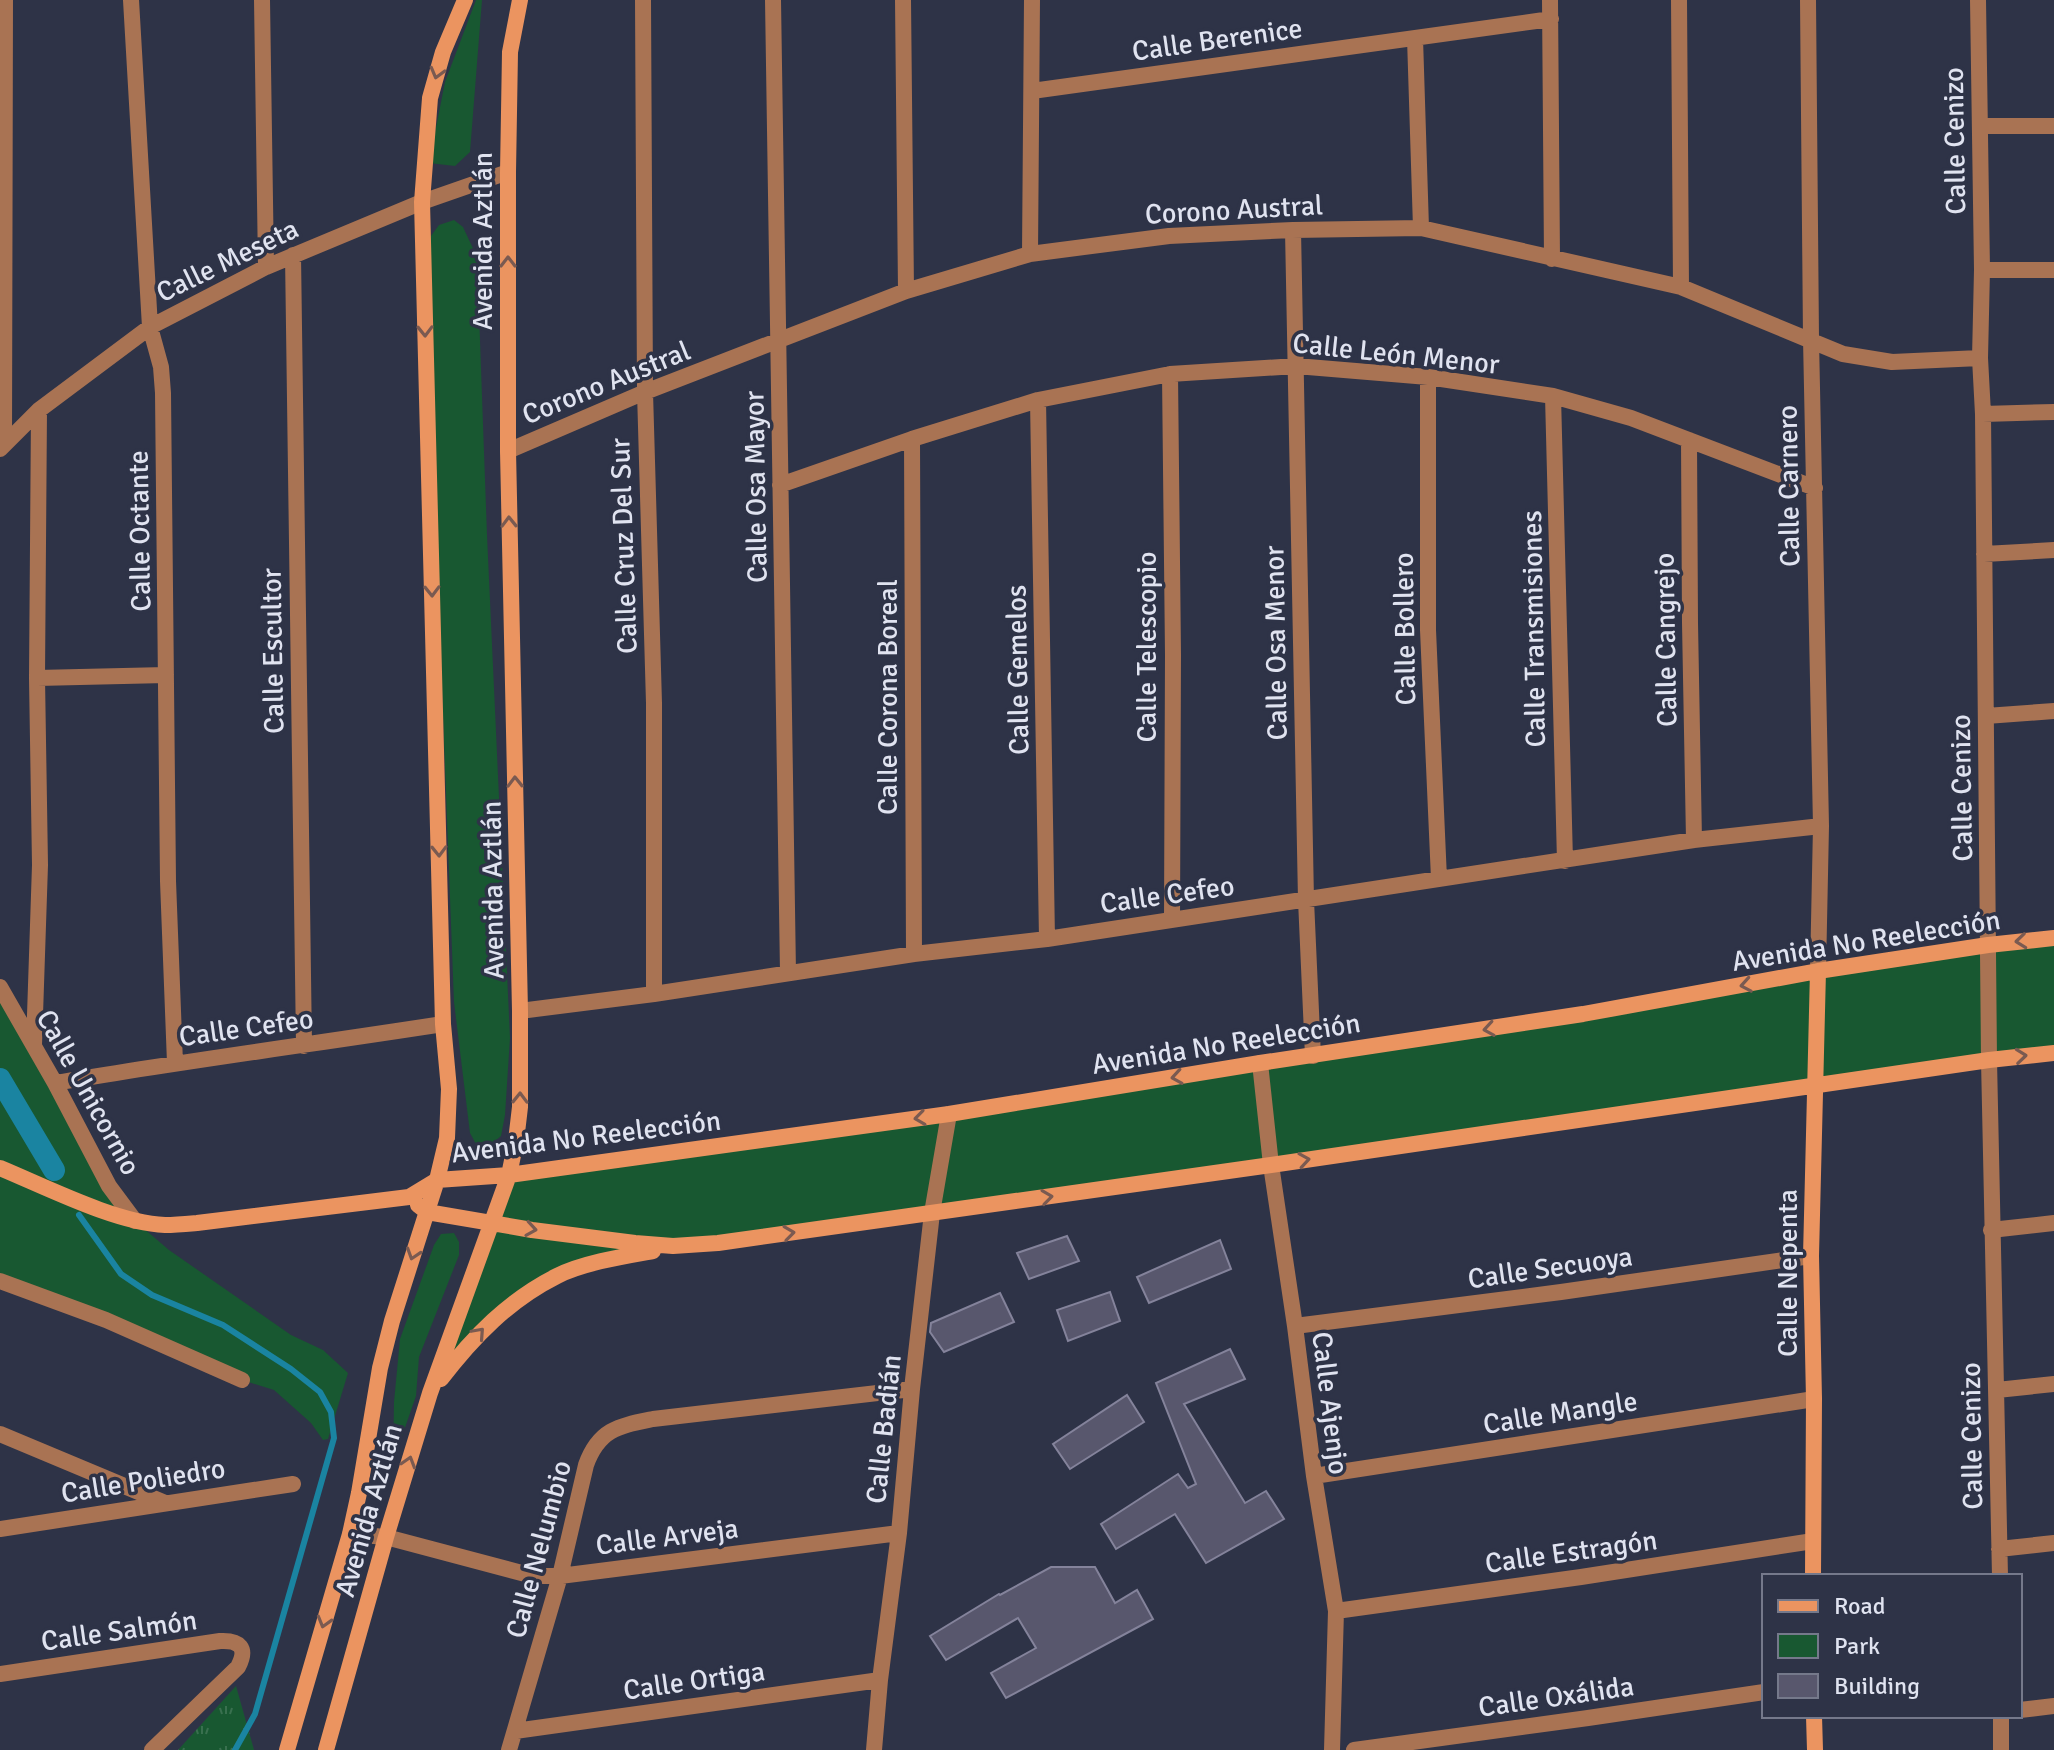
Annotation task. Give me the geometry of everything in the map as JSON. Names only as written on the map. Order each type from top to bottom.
[{"type":"main road","name":"Avenida Aztlán","points":[[287,1750],[350,1534],[392,1321],[437,1180],[447,1138],[449,1089],[443,1024],[422,202],[430,98],[443,52],[465,0]]},
{"type":"main road","name":"Avenida Aztlán","points":[[326,1750],[430,1393],[509,1175],[520,1107],[508,451],[508,172],[510,52],[520,0]]},
{"type":"main road","name":"Avenida No Reelección","points":[[0,1168],[135,1221],[165,1225],[197,1223],[409,1197],[437,1180],[509,1175],[949,1114],[1583,1014],[1818,971],[2054,938]]},
{"type":"main road","name":"Calle Nepenta","points":[[1813,1574],[1811,1256],[1818,971]]},
{"type":"main road","points":[[430,1393],[488,1323],[518,1299],[559,1275],[673,1246],[718,1243],[2054,1053]]},
{"type":"main road","points":[[409,1197],[427,1212],[673,1246]]},
{"type":"main road","points":[[1814,1718],[1815,1750]]},
{"type":"street","points":[[2,447],[5,0]]},
{"type":"street","name":"Calle Octante","points":[[131,0],[150,327],[161,367],[163,393],[168,881],[175,1063]]},
{"type":"street","points":[[262,0],[266,267]]},
{"type":"street","name":"Calle Cruz Del Sur","points":[[643,0],[645,392],[654,703],[654,994]]},
{"type":"street","name":"Calle Osa Mayor","points":[[773,0],[788,973]]},
{"type":"street","points":[[903,0],[906,291]]},
{"type":"street","points":[[1030,254],[1032,0]]},
{"type":"street","points":[[1550,0],[1552,259]]},
{"type":"street","points":[[1679,0],[1681,287]]},
{"type":"street","name":"Calle Carnero","points":[[1808,0],[1821,826],[1818,971]]},
{"type":"street","name":"Calle Cenizo","points":[[1978,0],[1991,1230],[2000,1574]]},
{"type":"street","name":"Calle Berenice","points":[[1032,91],[1551,19]]},
{"type":"street","points":[[1415,38],[1421,228]]},
{"type":"street","points":[[1980,126],[2054,126]]},
{"type":"street","name":"Calle Meseta","points":[[2,447],[39,410],[150,327],[293,255],[422,202],[508,172]]},
{"type":"street","name":"Corono Austral","points":[[508,451],[645,392],[906,291],[1030,254],[1169,236],[1421,228],[1681,287],[1843,354],[1892,362],[1980,358]]},
{"type":"street","name":"Calle Osa Menor","points":[[1293,230],[1306,900],[1313,1056]]},
{"type":"street","name":"Calle Escultor","points":[[293,255],[304,1046]]},
{"type":"street","points":[[1982,270],[2054,270]]},
{"type":"street","name":"Calle León Menor","points":[[780,485],[1038,400],[1170,374],[1296,366],[1428,377],[1553,396],[1631,418],[1815,488]]},
{"type":"street","name":"Calle Telescopio","points":[[1170,374],[1172,919]]},
{"type":"street","name":"Calle Bollero","points":[[1428,377],[1428,630],[1439,879]]},
{"type":"street","name":"Calle Transmisiones","points":[[1553,396],[1565,861]]},
{"type":"street","name":"Calle Gemelos","points":[[1038,400],[1047,939]]},
{"type":"street","points":[[34,1045],[40,865],[37,678],[39,410]]},
{"type":"street","points":[[1983,414],[2054,412]]},
{"type":"street","name":"Calle Corona Boreal","points":[[912,439],[914,954]]},
{"type":"street","name":"Calle Cangrejo","points":[[1689,440],[1694,840]]},
{"type":"street","points":[[1984,554],[2054,550]]},
{"type":"street","points":[[37,678],[166,675]]},
{"type":"street","points":[[1986,716],[2054,711]]},
{"type":"street","name":"Calle Cefeo","points":[[520,1011],[914,954],[1047,939],[1694,840],[1821,826]]},
{"type":"street","name":"Calle Unicornio","points":[[0,987],[109,1186],[135,1221]]},
{"type":"street","name":"Calle Cefeo","points":[[55,1083],[443,1024]]},
{"type":"street","name":"Calle Ajenjo","points":[[1260,1063],[1314,1476],[1336,1611],[1332,1750]]},
{"type":"street","name":"Calle Badián","points":[[874,1750],[932,1213],[949,1114]]},
{"type":"street","points":[[1991,1230],[2054,1223]]},
{"type":"street","name":"Calle Secuoya","points":[[1295,1326],[1811,1256]]},
{"type":"street","points":[[0,1281],[106,1320],[242,1380]]},
{"type":"street","points":[[1997,1390],[2054,1384]]},
{"type":"street","name":"Calle Nelumbio","points":[[509,1750],[560,1576],[586,1465],[593,1447],[605,1435],[625,1425],[653,1419],[912,1389]]},
{"type":"street","name":"Calle Mangle","points":[[1314,1476],[1814,1399]]},
{"type":"street","points":[[0,1434],[165,1503]]},
{"type":"street","name":"Calle Poliedro","points":[[0,1529],[293,1484]]},
{"type":"street","name":"Calle Arveja","points":[[350,1534],[386,1537],[533,1576],[560,1576],[899,1533]]},
{"type":"street","name":"Calle Estragón","points":[[1336,1611],[1813,1541]]},
{"type":"street","points":[[1999,1549],[2054,1543]]},
{"type":"street","name":"Calle Salmón","points":[[0,1674],[220,1641],[238,1644],[243,1650],[238,1667],[152,1750]]},
{"type":"street","name":"Calle Ortiga","points":[[515,1731],[880,1680]]},
{"type":"street","name":"Calle Oxálida","points":[[1354,1750],[1762,1692]]},
{"type":"street","points":[[2022,1710],[2054,1706]]},
{"type":"street","points":[[2001,1718],[2001,1750]]},
{"type":"green space","points":[[476,0],[482,0],[470,152],[455,166],[429,163],[445,82]]},
{"type":"green space","points":[[454,220],[463,227],[477,257],[510,1038],[501,1136],[489,1146],[477,1146],[470,1133],[454,1002],[425,244],[439,225]]},
{"type":"green space","points":[[2054,938],[2054,1053],[609,1260],[518,1299],[430,1393],[509,1175]]},
{"type":"green space","points":[[0,987],[135,1221],[169,1250],[291,1335],[323,1350],[348,1373],[328,1439],[323,1440],[311,1423],[274,1390],[242,1380],[0,1281]]},
{"type":"green space","points":[[454,1233],[459,1242],[459,1255],[419,1357],[416,1396],[393,1462],[394,1402],[400,1339],[434,1245],[441,1234]]},
{"type":"green space","points":[[236,1686],[254,1750],[178,1750]]},
{"type":"building","points":[[1067,1236],[1079,1261],[1029,1279],[1017,1253]]},
{"type":"building","points":[[1220,1240],[1231,1269],[1149,1303],[1137,1277]]},
{"type":"building","points":[[1110,1292],[1120,1321],[1068,1341],[1057,1310]]},
{"type":"building","points":[[1000,1293],[1014,1322],[944,1352],[930,1332],[931,1323]]},
{"type":"building","points":[[1230,1349],[1245,1379],[1184,1404],[1245,1503],[1266,1491],[1284,1519],[1206,1563],[1175,1514],[1116,1549],[1101,1524],[1178,1474],[1188,1488],[1196,1484],[1156,1383]]},
{"type":"building","points":[[1127,1395],[1144,1422],[1070,1469],[1053,1444]]},
{"type":"building","points":[[1051,1567],[1095,1567],[1115,1603],[1137,1590],[1153,1619],[1006,1698],[991,1673],[1036,1648],[1018,1618],[946,1660],[930,1636]]},
{"type":"waterway","points":[[0,1079],[54,1170]]},
{"type":"waterway","points":[[79,1215],[121,1274],[152,1295],[223,1325],[291,1369],[320,1392],[331,1412],[334,1438],[255,1714],[235,1750]]}]
